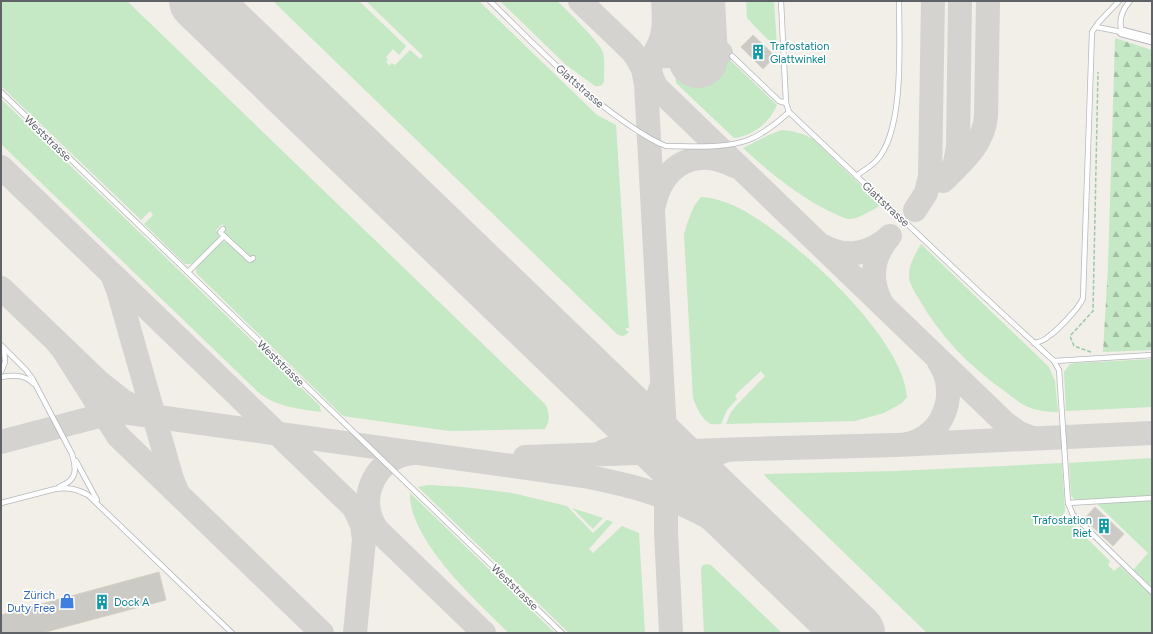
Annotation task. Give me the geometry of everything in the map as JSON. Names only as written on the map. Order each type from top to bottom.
[{"type":"street","points":[[1122,32],[1152,40]]},
{"type":"lane","name":"Glattstrasse","points":[[490,1],[568,76],[602,106],[650,139],[666,146],[716,145],[742,142],[760,134],[789,112],[1054,361]]},
{"type":"lane","points":[[781,1],[786,103],[789,112]]},
{"type":"lane","points":[[856,176],[875,162],[882,153],[889,138],[898,89],[899,1]]},
{"type":"lane","points":[[1034,343],[1045,340],[1052,334],[1079,306],[1083,298],[1092,32],[1119,1]]},
{"type":"lane","points":[[1096,27],[1122,32],[1120,23],[1121,17],[1124,8],[1130,1]]},
{"type":"lane","points":[[732,56],[779,101],[786,103]]},
{"type":"lane","name":"Weststrasse","points":[[1,92],[562,633]]},
{"type":"lane","points":[[223,229],[220,232],[224,236],[250,260],[253,258]]},
{"type":"lane","points":[[188,272],[224,236]]},
{"type":"lane","points":[[1,372],[4,366],[5,357],[2,346]]},
{"type":"lane","points":[[2,346],[26,370],[100,506]]},
{"type":"lane","points":[[1152,355],[1054,361],[1059,370],[1068,503],[1073,515],[1152,592]]},
{"type":"lane","points":[[1,377],[13,375],[22,376],[31,381],[37,388]]},
{"type":"lane","points":[[55,489],[68,482],[74,476],[75,465],[72,454]]},
{"type":"lane","points":[[1,503],[55,489],[68,488],[79,490],[88,495],[232,633]]},
{"type":"lane","points":[[1068,503],[1152,498]]},
{"type":"path","points":[[1084,349],[1074,346],[1070,336],[1093,311],[1098,71]]},
{"type":"green space","points":[[1,1],[127,1],[545,404],[549,416],[545,429],[449,431],[343,416],[196,272],[197,265],[220,242],[223,241],[229,243],[250,263],[255,258],[252,255],[250,258],[224,232],[226,229],[222,224],[216,230],[219,236],[217,240],[194,262],[191,264],[185,264],[144,224],[153,215],[150,211],[141,220],[1,86]]},
{"type":"green space","points":[[273,1],[359,1],[406,46],[399,55],[393,49],[386,57],[388,60],[386,62],[390,66],[391,63],[395,65],[410,50],[420,59],[423,56],[366,1],[479,1],[597,115],[616,125],[629,328],[626,328],[626,331],[629,331],[627,334],[623,336],[618,335]]},
{"type":"green space","points":[[500,1],[557,1],[590,34],[601,48],[604,61],[603,83],[600,86],[595,86],[566,65]]},
{"type":"green space","points":[[677,1],[714,1],[717,48],[705,49],[704,12],[689,12],[690,49],[679,50]]},
{"type":"green space","points":[[746,1],[774,1],[777,46],[773,45],[747,18]]},
{"type":"green space","points":[[1115,38],[1152,50],[1152,350],[1103,352],[1108,267]]},
{"type":"green space","points":[[730,58],[731,61],[777,105],[770,117],[760,127],[741,137],[734,138],[676,83],[675,74],[676,64],[680,60]]},
{"type":"green space","points":[[1,99],[320,406],[321,412],[281,404],[266,398],[259,393],[1,144]]},
{"type":"green space","points":[[782,130],[805,135],[813,139],[881,205],[866,214],[853,219],[842,217],[808,200],[774,175],[743,148]]},
{"type":"green space","points":[[701,197],[716,199],[730,204],[761,221],[814,263],[841,290],[866,318],[887,346],[901,373],[907,397],[902,403],[884,413],[855,421],[726,424],[735,407],[765,376],[761,371],[735,395],[737,399],[727,410],[721,424],[711,424],[705,420],[693,398],[684,234],[692,210]]},
{"type":"green space","points":[[921,244],[1049,367],[1055,381],[1058,412],[1035,409],[1018,401],[978,371],[946,338],[927,313],[914,291],[909,277],[910,266]]},
{"type":"green space","points":[[1152,359],[1152,407],[1066,411],[1064,372],[1070,364]]},
{"type":"green space","points":[[1152,458],[1152,496],[1079,500],[1074,499],[1071,495],[1069,463]]},
{"type":"green space","points":[[1062,463],[1065,511],[1063,515],[1110,561],[1108,565],[1114,571],[1120,566],[1152,596],[1152,633],[927,633],[764,474],[897,471]]},
{"type":"green space","points":[[428,485],[464,487],[512,493],[567,506],[593,533],[607,520],[613,522],[589,549],[593,553],[622,526],[639,533],[645,633],[569,633],[418,487]]},
{"type":"green space","points":[[410,493],[555,633],[509,633],[480,605],[432,550],[420,530],[412,511]]},
{"type":"green space","points":[[1152,501],[1152,588],[1133,570],[1148,553],[1098,505],[1099,503]]},
{"type":"green space","points":[[572,508],[603,518],[593,529]]},
{"type":"green space","points":[[706,564],[711,565],[782,633],[704,633],[701,572],[702,566]]},
{"type":"building","name":"Trafostation Glattwinkel","points":[[753,35],[775,56],[763,69],[741,47]]},
{"type":"building","name":"Trafostation Riet","points":[[1095,507],[1124,534],[1113,546],[1084,519]]},
{"type":"building","name":"Dock A","points":[[159,572],[166,600],[42,633],[1,633],[1,615]]},
{"type":"taxiway","points":[[580,1],[631,50],[653,84],[1005,423],[1019,433],[1032,438]]},
{"type":"taxiway","points":[[647,70],[662,37],[664,22],[663,1]]},
{"type":"taxiway","points":[[915,210],[926,193],[930,176],[933,1]]},
{"type":"taxiway","points":[[950,173],[955,163],[958,147],[960,1]]},
{"type":"taxiway","points":[[943,181],[977,144],[984,126],[986,116],[988,1]]},
{"type":"taxiway","points":[[655,85],[650,72],[652,57],[721,53]]},
{"type":"taxiway","points":[[643,69],[646,84],[666,451],[666,533],[671,633]]},
{"type":"taxiway","points":[[654,205],[665,179],[674,169],[684,163],[695,159],[707,158],[720,160],[734,166]]},
{"type":"taxiway","points":[[1,167],[484,633]]},
{"type":"taxiway","points":[[823,246],[840,252],[858,253],[875,247],[890,236],[879,252],[874,268],[875,286],[882,304]]},
{"type":"taxiway","points":[[113,277],[172,479],[177,491]]},
{"type":"taxiway","points":[[1,288],[99,382],[123,401],[143,411]]},
{"type":"taxiway","points":[[57,342],[118,436],[322,633]]},
{"type":"taxiway","points":[[908,444],[921,439],[931,432],[945,411],[948,399],[948,386],[945,374],[939,362]]},
{"type":"taxiway","points":[[604,451],[624,442],[640,428],[652,410],[660,390]]},
{"type":"taxiway","points":[[1,442],[107,414],[122,412],[584,476],[640,489],[679,503],[698,512],[736,533],[772,558],[806,586]]},
{"type":"taxiway","points":[[525,457],[896,445],[1152,433]]},
{"type":"taxiway","points":[[668,508],[676,489],[682,480],[705,460],[724,451]]},
{"type":"taxiway","points":[[376,528],[370,516],[368,504],[369,492],[373,480],[380,470],[389,462],[400,456],[413,453]]},
{"type":"taxiway","points":[[355,510],[362,525],[364,540],[355,633]]},
{"type":"runway","points":[[199,1],[855,633]]},
{"type":"runway","points":[[695,1],[698,58]]},
{"type":"place","name":"Trafostation Glattwinkel","points":[[758,52]]},
{"type":"place","name":"Trafostation Riet","points":[[1104,526]]},
{"type":"place","name":"Zürich Duty Free","points":[[67,601]]},
{"type":"place","name":"Dock A","points":[[102,602]]}]
